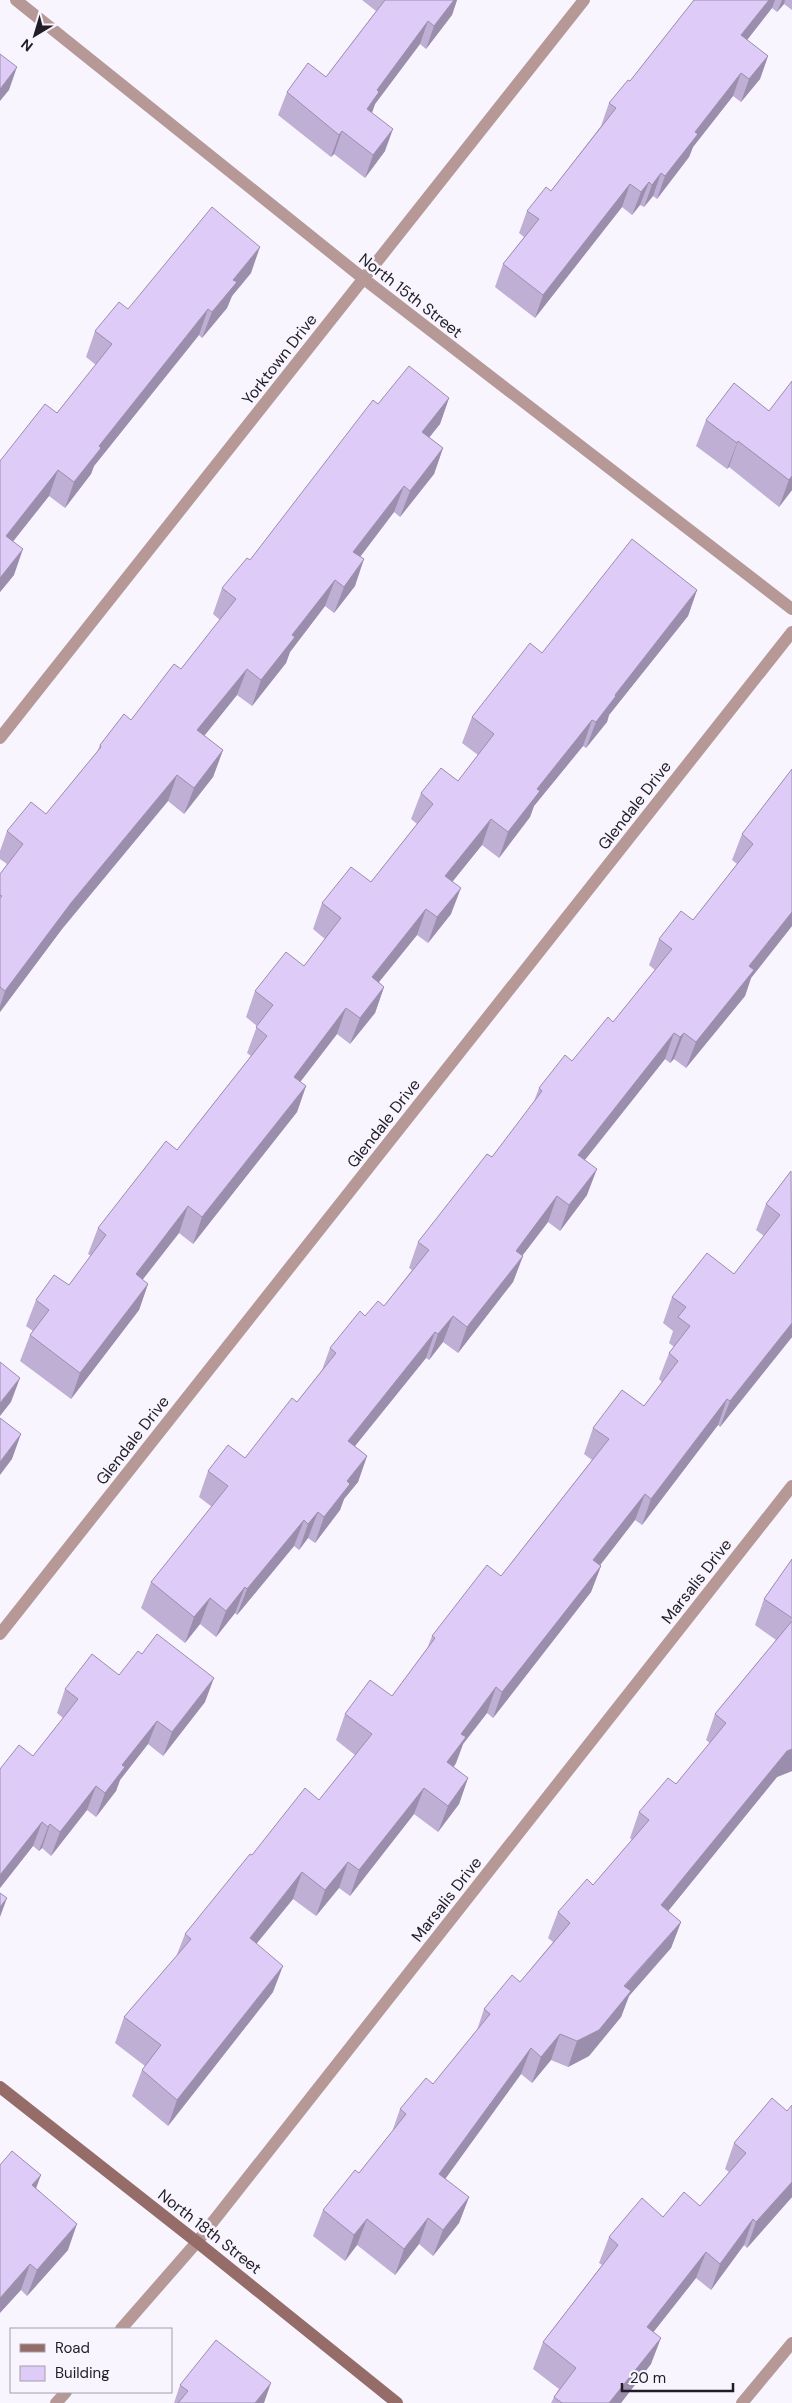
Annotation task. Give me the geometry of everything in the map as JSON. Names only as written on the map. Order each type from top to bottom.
[{"type":"street","name":"North 15th Street","points":[[16,0],[364,279],[792,609]]},
{"type":"street","name":"Yorktown Drive","points":[[0,738],[584,0]]},
{"type":"street","name":"Glendale Drive","points":[[0,1634],[792,632]]},
{"type":"street","name":"Marsalis Drive","points":[[122,2328],[197,2242],[792,1486]]},
{"type":"street","name":"North 18th Street","points":[[0,2087],[397,2403]]},
{"type":"street","points":[[742,2403],[792,2343]]},
{"type":"street","points":[[56,2403],[65,2393]]},
{"type":"building","points":[[385,0],[454,0],[434,26],[428,21],[377,90],[379,92],[367,109],[393,129],[373,155],[342,131],[339,135],[287,92],[308,63],[326,77]]},
{"type":"building","points":[[694,0],[769,0],[741,35],[768,56],[749,79],[741,73],[695,132],[698,134],[665,176],[661,173],[652,185],[649,182],[641,192],[630,184],[543,295],[503,264],[539,219],[527,211],[546,187],[551,191],[616,108],[609,103],[628,80],[630,81]]},
{"type":"building","points":[[0,54],[17,67],[0,89]]},
{"type":"building","points":[[212,207],[260,247],[233,280],[237,282],[212,312],[208,309],[99,446],[101,448],[74,482],[58,470],[6,536],[23,549],[0,578],[0,461],[45,404],[57,413],[112,344],[95,331],[119,302],[128,309]]},
{"type":"building","points":[[409,366],[449,398],[422,432],[443,448],[410,491],[404,486],[353,552],[364,559],[344,587],[335,580],[292,635],[295,637],[261,680],[247,669],[197,730],[223,750],[194,788],[177,775],[71,903],[5,991],[0,987],[0,898],[2,896],[0,895],[0,874],[23,844],[7,831],[31,802],[46,814],[101,747],[100,745],[124,714],[131,720],[174,664],[181,669],[236,599],[222,588],[247,558],[250,560],[373,400],[378,404]]},
{"type":"building","points":[[792,381],[792,476],[789,480],[738,441],[737,443],[706,420],[734,383],[769,411]]},
{"type":"building","points":[[632,539],[697,590],[596,722],[592,720],[537,789],[540,791],[508,832],[491,819],[445,876],[461,888],[437,917],[426,909],[372,977],[384,987],[360,1018],[346,1008],[294,1077],[306,1086],[202,1217],[188,1206],[136,1274],[148,1284],[80,1373],[30,1335],[49,1310],[36,1300],[54,1275],[69,1285],[106,1235],[98,1228],[166,1141],[177,1150],[267,1036],[256,1027],[273,1005],[255,991],[286,952],[304,966],[341,918],[322,903],[351,867],[371,882],[433,804],[421,793],[441,768],[458,781],[494,734],[472,717],[530,643],[542,653]]},
{"type":"building","points":[[792,769],[792,912],[749,966],[754,970],[696,1042],[684,1033],[680,1037],[674,1033],[578,1155],[597,1169],[569,1205],[557,1196],[516,1251],[523,1256],[467,1327],[453,1316],[438,1334],[435,1332],[348,1441],[367,1456],[347,1481],[350,1484],[324,1517],[318,1512],[308,1524],[304,1520],[247,1589],[245,1587],[226,1611],[210,1598],[194,1617],[151,1582],[228,1486],[208,1471],[228,1445],[245,1458],[292,1398],[297,1402],[336,1353],[330,1348],[360,1311],[365,1316],[378,1301],[384,1306],[429,1250],[418,1242],[487,1154],[492,1157],[542,1091],[539,1088],[565,1055],[572,1061],[608,1017],[613,1022],[672,949],[659,939],[681,911],[693,920],[753,844],[742,834]]},
{"type":"building","points":[[791,1171],[792,1323],[730,1401],[727,1399],[651,1499],[645,1494],[593,1560],[601,1566],[502,1692],[496,1687],[461,1734],[466,1737],[447,1762],[468,1778],[448,1806],[424,1788],[359,1870],[348,1862],[325,1890],[302,1872],[250,1938],[283,1966],[177,2100],[142,2070],[161,2045],[124,2017],[191,1939],[185,1934],[250,1854],[252,1855],[305,1788],[319,1800],[372,1734],[345,1714],[370,1680],[392,1696],[435,1638],[432,1636],[487,1565],[501,1576],[609,1439],[593,1428],[622,1390],[644,1406],[678,1361],[669,1353],[690,1326],[678,1317],[686,1307],[672,1297],[707,1253],[734,1274],[780,1215],[766,1204]]},
{"type":"building","points":[[0,1362],[20,1378],[0,1403]]},
{"type":"building","points":[[0,1418],[21,1434],[0,1462]]},
{"type":"building","points":[[792,1559],[792,1618],[764,1599]]},
{"type":"building","points":[[792,1621],[792,1749],[787,1751],[661,1905],[681,1922],[624,1986],[631,1991],[599,2030],[577,2041],[560,2034],[541,2057],[531,2048],[439,2174],[469,2197],[443,2230],[428,2218],[404,2249],[367,2219],[354,2235],[323,2210],[355,2170],[359,2173],[406,2114],[400,2109],[426,2078],[433,2084],[490,2014],[484,2009],[512,1975],[520,1982],[570,1923],[558,1912],[587,1879],[593,1885],[649,1820],[639,1812],[668,1778],[676,1784],[726,1723],[715,1714]]},
{"type":"building","points":[[157,1634],[214,1678],[172,1732],[157,1721],[122,1765],[125,1767],[105,1793],[96,1786],[60,1832],[50,1824],[48,1827],[42,1822],[0,1875],[0,1769],[19,1745],[33,1756],[78,1699],[65,1689],[92,1654],[119,1675],[138,1651],[142,1654]]},
{"type":"building","points":[[0,1893],[7,1898],[0,1907]]},
{"type":"building","points":[[772,2098],[787,2111],[792,2105],[792,2182],[756,2222],[753,2219],[720,2264],[706,2252],[647,2327],[661,2338],[609,2403],[562,2403],[554,2397],[576,2368],[543,2342],[618,2245],[609,2237],[642,2198],[663,2217],[684,2192],[700,2206],[746,2153],[734,2143]]},
{"type":"building","points":[[12,2151],[41,2175],[32,2185],[77,2224],[37,2270],[30,2264],[0,2298],[0,2165]]},
{"type":"building","points":[[216,2340],[271,2383],[255,2403],[178,2403],[188,2391],[180,2385]]}]
